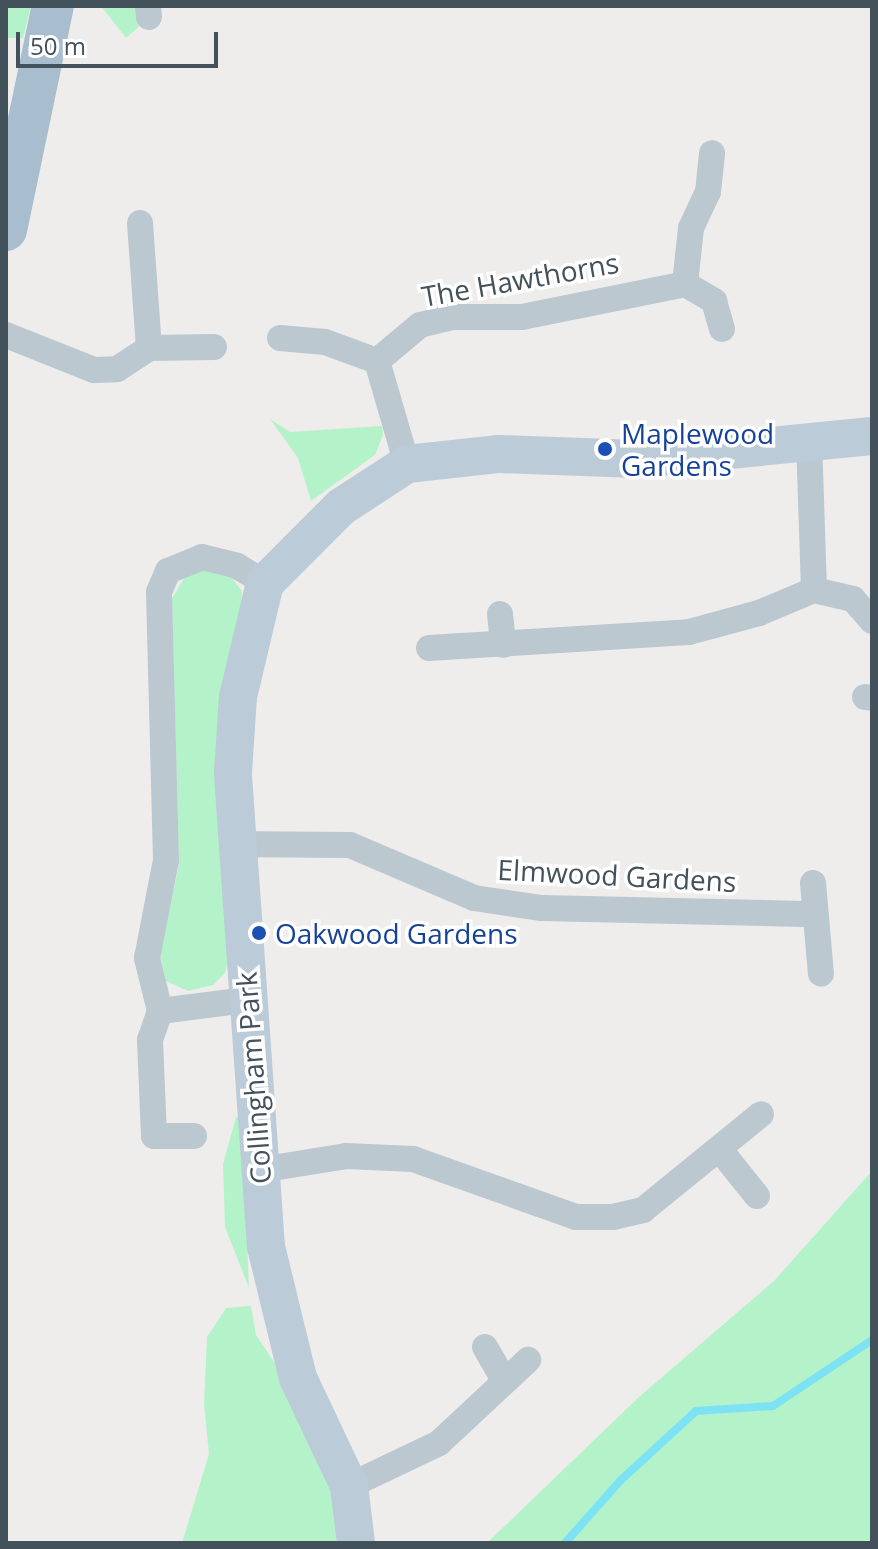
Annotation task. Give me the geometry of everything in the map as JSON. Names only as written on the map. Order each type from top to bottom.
[{"type":"main road","points":[[6,230],[53,6]]},
{"type":"street","points":[[712,153],[708,192],[691,228],[685,284],[714,301],[722,329]]},
{"type":"street","points":[[140,223],[149,348]]},
{"type":"street","name":"The Hawthorns","points":[[377,361],[420,325],[452,317],[522,317],[685,284]]},
{"type":"street","points":[[6,335],[94,370],[117,369],[149,348],[214,347]]},
{"type":"street","points":[[280,338],[325,342],[377,361],[407,464]]},
{"type":"street","points":[[194,1136],[154,1136],[150,1040],[160,1011],[147,958],[166,860],[159,592],[168,571],[202,557],[237,566],[265,583],[341,507],[407,464],[499,454],[637,459],[872,436]]},
{"type":"street","points":[[809,442],[814,590]]},
{"type":"street","name":"Collingham Park","points":[[265,583],[238,697],[233,772],[266,1247],[298,1378],[349,1486],[356,1543]]},
{"type":"street","points":[[429,648],[689,632],[759,613],[814,590],[853,599],[872,621]]},
{"type":"street","points":[[500,614],[503,645]]},
{"type":"street","name":"Elmwood Gardens","points":[[236,844],[350,845],[474,898],[542,908],[814,914]]},
{"type":"street","points":[[813,883],[821,974]]},
{"type":"street","points":[[160,1011],[247,1000]]},
{"type":"street","points":[[260,1170],[346,1156],[413,1159],[576,1217],[613,1217],[643,1210],[761,1114]]},
{"type":"street","points":[[720,1150],[757,1196]]},
{"type":"street","points":[[485,1347],[503,1378]]},
{"type":"street","points":[[349,1486],[439,1443],[503,1378],[528,1360]]},
{"type":"green space","points":[[6,6],[31,6],[23,38],[6,38]]},
{"type":"green space","points":[[101,6],[140,6],[142,24],[126,38]]},
{"type":"green space","points":[[270,419],[290,432],[382,426],[383,435],[375,455],[311,501],[298,458]]},
{"type":"green space","points":[[205,567],[228,573],[242,591],[230,953],[225,973],[213,985],[188,991],[166,981],[160,955],[179,864],[172,599],[187,573]]},
{"type":"green space","points":[[236,1117],[242,1118],[249,1288],[225,1227],[223,1164]]},
{"type":"green space","points":[[872,1171],[872,1543],[487,1543],[639,1397],[774,1281]]},
{"type":"green space","points":[[251,1306],[256,1335],[282,1374],[333,1488],[340,1543],[182,1543],[209,1454],[204,1405],[207,1337],[226,1308]]},
{"type":"waterway","points":[[565,1543],[621,1480],[696,1411],[773,1406],[872,1340]]},
{"type":"place","name":"Maplewood Gardens","points":[[605,449]]},
{"type":"place","name":"Oakwood Gardens","points":[[259,933]]}]
